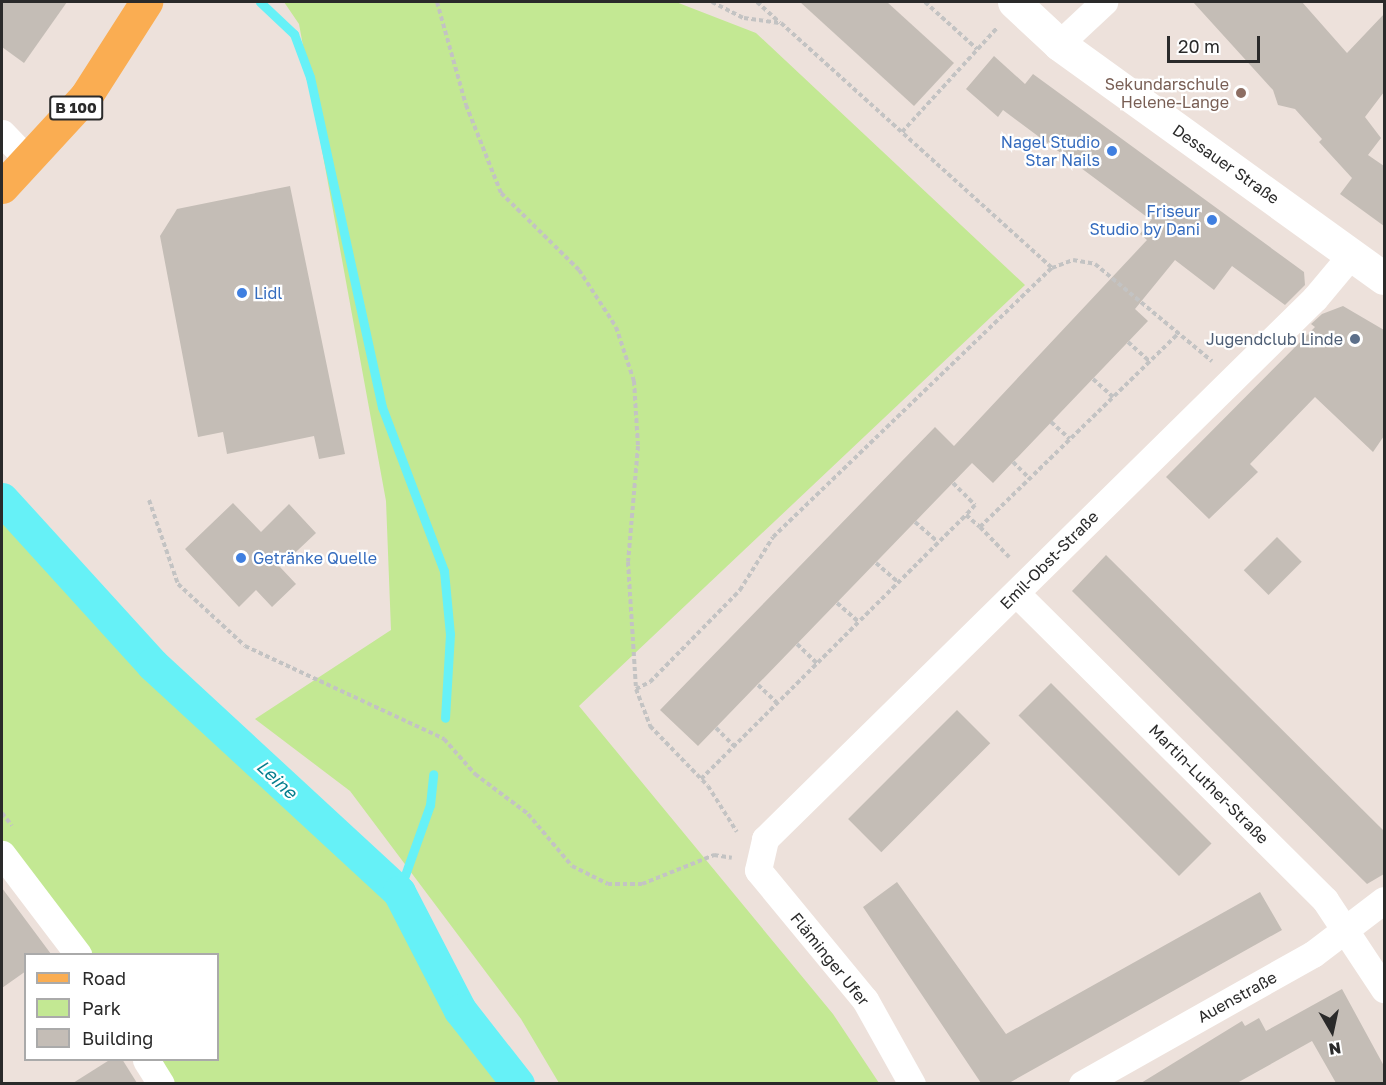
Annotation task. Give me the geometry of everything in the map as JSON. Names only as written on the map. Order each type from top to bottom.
[{"type":"main road","name":"B 100","points":[[2,188],[86,96],[146,2]]},
{"type":"street","points":[[1059,44],[1104,2]]},
{"type":"street","name":"Dessauer Straße","points":[[1016,3],[1059,44],[1384,278]]},
{"type":"street","points":[[2,133],[27,160]]},
{"type":"street","name":"Emil-Obst-Straße","points":[[759,866],[765,839],[1024,586],[1230,376],[1315,298],[1351,255]]},
{"type":"street","name":"Martin-Luther-Straße","points":[[1024,586],[1347,928],[1384,989]]},
{"type":"street","points":[[2,854],[77,953]]},
{"type":"street","name":"Fläminger Ufer","points":[[759,866],[865,1000],[912,1083]]},
{"type":"street","name":"Auenstraße","points":[[1082,1083],[1313,954],[1384,900]]},
{"type":"street","points":[[147,1061],[161,1083]]},
{"type":"path","points":[[437,2],[466,105],[501,193],[579,270],[616,327],[634,381],[638,446],[628,562],[636,689],[650,726],[701,779],[759,866]]},
{"type":"path","points":[[712,2],[744,18],[781,23]]},
{"type":"path","points":[[757,2],[1052,268]]},
{"type":"path","points":[[925,2],[977,49]]},
{"type":"path","points":[[902,132],[1016,3]]},
{"type":"path","points":[[636,689],[651,682],[740,590],[773,537],[1052,268],[1073,260],[1095,264],[1230,376]]},
{"type":"path","points":[[980,527],[1179,333]]},
{"type":"path","points":[[1128,342],[1150,362]]},
{"type":"path","points":[[1093,379],[1113,397]]},
{"type":"path","points":[[1051,422],[1070,439]]},
{"type":"path","points":[[1013,462],[1029,478]]},
{"type":"path","points":[[701,779],[975,505],[953,483]]},
{"type":"path","points":[[150,500],[178,584],[245,646],[444,739],[475,774],[528,814],[572,866],[608,884],[642,884],[714,855],[759,866]]},
{"type":"path","points":[[966,515],[980,527],[1024,586]]},
{"type":"path","points":[[915,522],[938,543]]},
{"type":"path","points":[[876,563],[898,582]]},
{"type":"path","points":[[837,603],[858,621]]},
{"type":"path","points":[[797,644],[817,663]]},
{"type":"path","points":[[758,685],[777,703]]},
{"type":"path","points":[[716,728],[734,746]]},
{"type":"green space","points":[[284,2],[676,2],[756,33],[1025,285],[579,706],[833,1014],[879,1083],[559,1083],[521,1019],[350,791],[255,719],[391,630],[386,501],[299,24]]},
{"type":"green space","points":[[2,501],[152,664],[399,892],[460,1010],[518,1083],[175,1083],[163,1061],[219,1061],[219,953],[87,953],[2,839]]},
{"type":"building","points":[[2,2],[67,2],[24,63],[2,47]]},
{"type":"building","points":[[800,2],[887,2],[954,63],[914,106]]},
{"type":"building","points":[[1193,2],[1302,2],[1347,53],[1384,14],[1384,92],[1365,117],[1381,138],[1368,155],[1384,166],[1384,226],[1340,194],[1352,178],[1319,142],[1322,139],[1295,109],[1278,105],[1273,90]]},
{"type":"building","points":[[994,56],[1025,84],[1033,74],[1304,272],[1305,285],[1285,305],[1232,266],[1214,290],[1175,260],[1135,309],[1148,321],[993,483],[972,463],[698,746],[660,710],[935,427],[954,446],[1147,240],[1140,234],[1151,220],[1003,110],[998,117],[966,89]]},
{"type":"building","name":"Lidl","points":[[290,186],[345,454],[319,459],[314,436],[227,454],[223,432],[198,437],[160,236],[177,209]]},
{"type":"building","points":[[1343,306],[1384,330],[1384,436],[1373,452],[1315,397],[1250,464],[1258,472],[1209,519],[1166,477],[1315,327],[1311,324],[1322,314]]},
{"type":"building","name":"Getränke Quelle","points":[[233,503],[261,532],[289,504],[316,533],[280,567],[296,584],[272,607],[256,590],[239,607],[185,549]]},
{"type":"building","points":[[1277,537],[1302,562],[1269,595],[1244,570]]},
{"type":"building","points":[[1106,555],[1384,831],[1384,874],[1367,884],[1072,591]]},
{"type":"building","points":[[1051,683],[1212,844],[1179,876],[1018,716]]},
{"type":"building","points":[[957,710],[990,743],[881,852],[848,819]]},
{"type":"building","points":[[897,882],[1006,1034],[1260,892],[1282,930],[1009,1083],[981,1083],[863,907]]},
{"type":"building","points":[[2,888],[50,953],[24,953],[24,972],[2,988]]},
{"type":"building","points":[[1342,989],[1384,1066],[1384,1083],[1336,1083],[1312,1041],[1237,1083],[1141,1083],[1242,1021],[1245,1026],[1259,1018],[1266,1031]]},
{"type":"building","points":[[108,1061],[123,1061],[137,1083],[73,1083]]},
{"type":"waterway","points":[[260,2],[294,34],[310,77],[382,407],[444,571],[450,634],[445,718]]},
{"type":"waterway","name":"Leine","points":[[2,499],[152,664],[399,892],[460,1010],[518,1084]]},
{"type":"waterway","points":[[399,892],[430,805],[433,774]]},
{"type":"place","name":"Sekundarschule Helene-Lange","points":[[1241,93]]},
{"type":"place","name":"Nagel Studio Star Nails","points":[[1112,151]]},
{"type":"place","name":"Friseur Studio by Dani","points":[[1212,220]]},
{"type":"place","name":"Lidl","points":[[242,293]]},
{"type":"place","name":"Jugendclub Linde","points":[[1355,339]]},
{"type":"place","name":"Getränke Quelle","points":[[241,558]]}]
